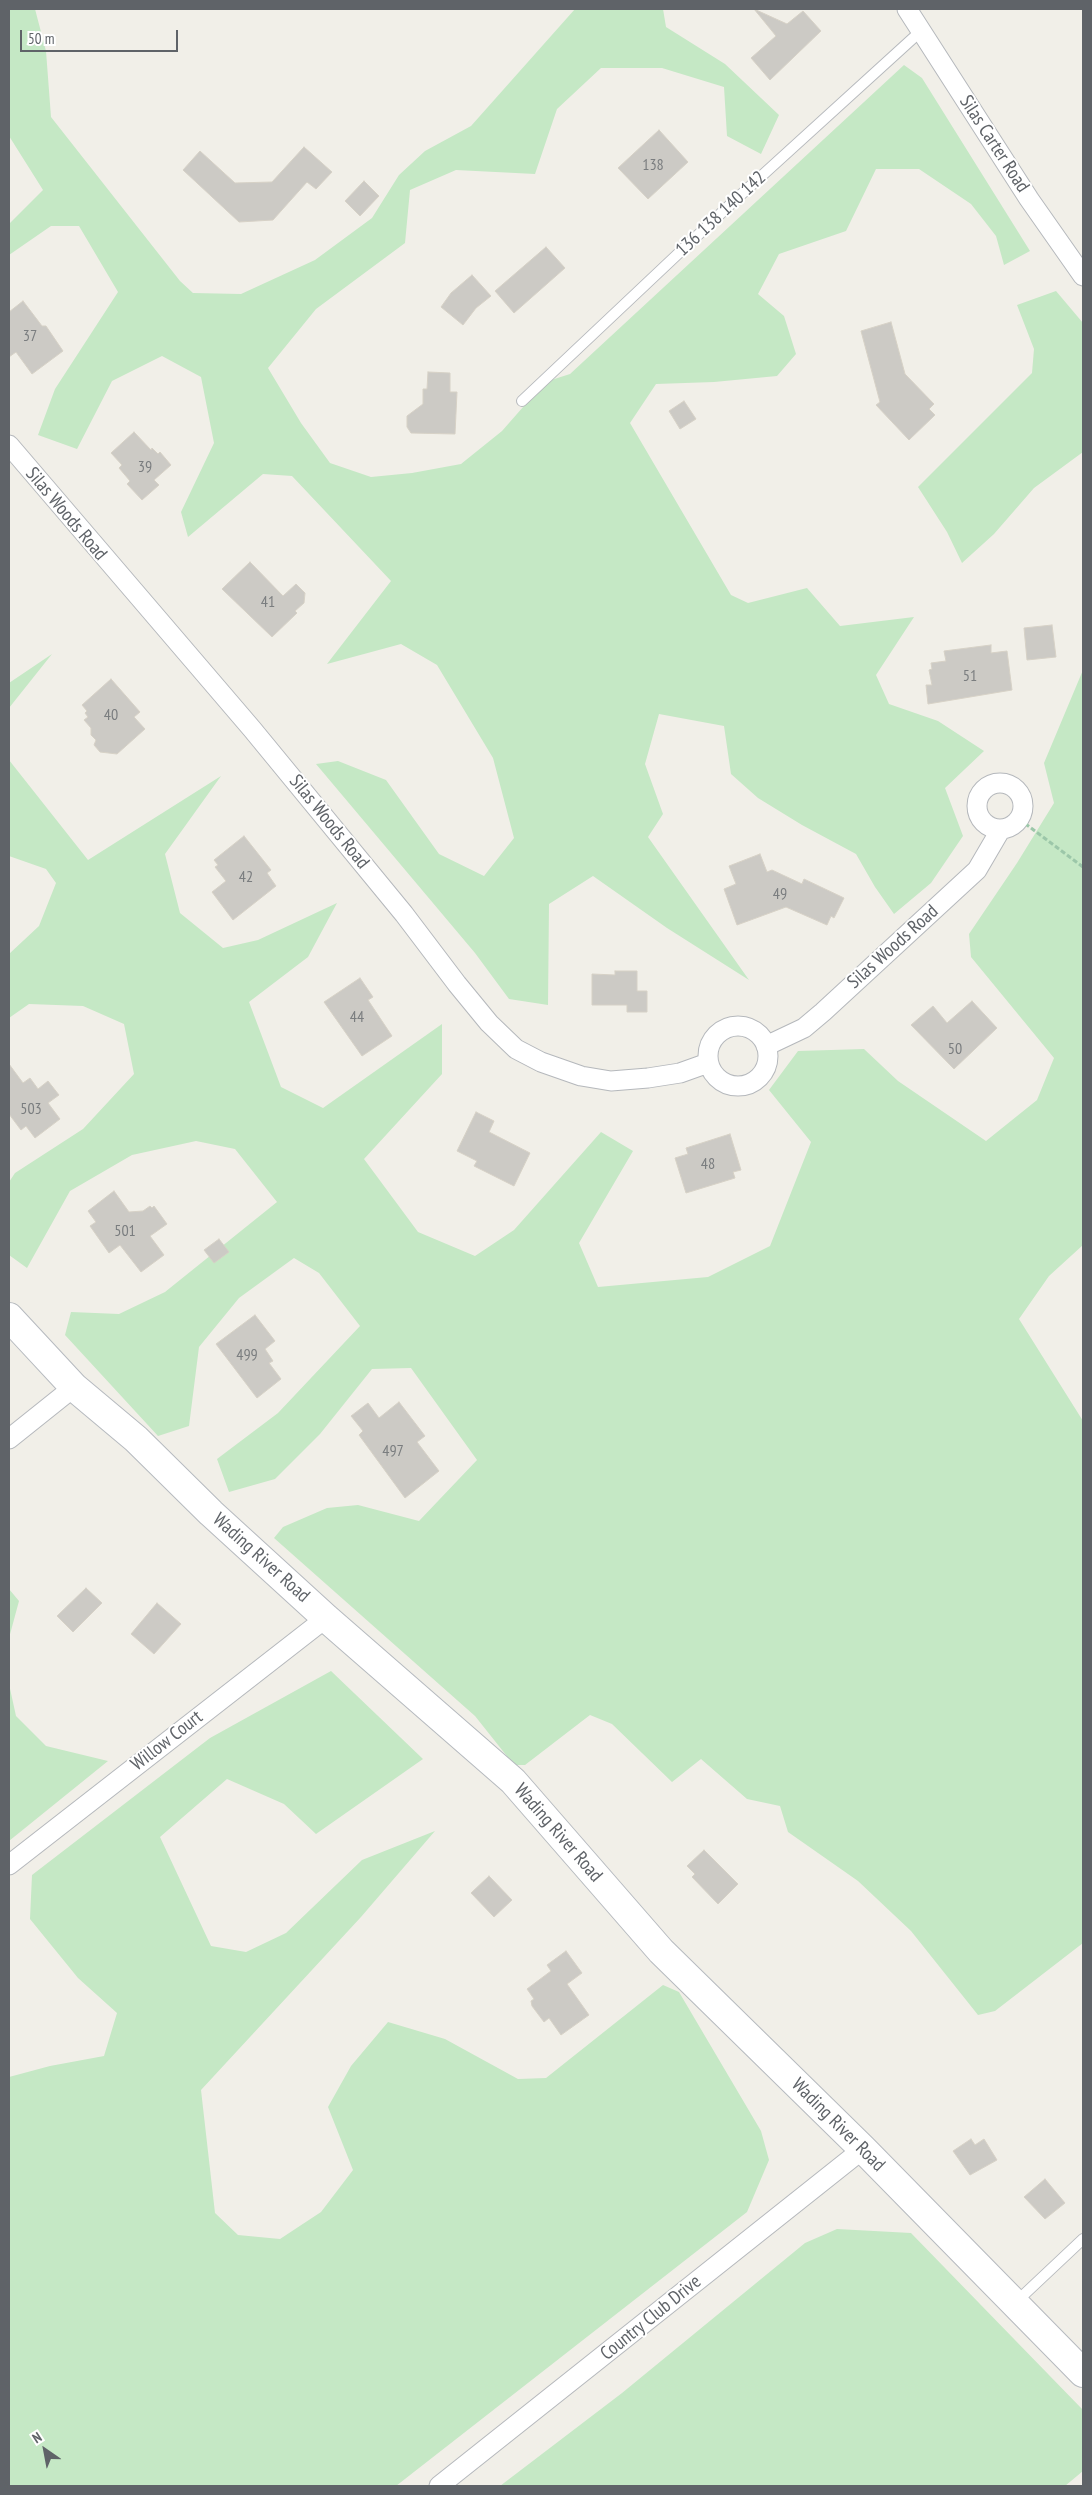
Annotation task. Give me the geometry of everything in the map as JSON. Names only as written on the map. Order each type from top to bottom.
[{"type":"main road","name":"Wading River Road","points":[[9,1317],[74,1387],[136,1439],[211,1514],[513,1782],[661,1951],[863,2149],[1083,2373]]},
{"type":"street","name":"Silas Carter Road","points":[[907,9],[1029,199],[1083,276]]},
{"type":"street","name":"Silas Woods Road","points":[[9,446],[252,729],[404,914],[489,1023],[516,1049],[549,1065],[581,1076],[611,1080],[672,1074],[708,1063]]},
{"type":"street","points":[[1007,784],[1018,792],[1023,805],[1019,819],[1014,824],[1001,829],[986,824],[978,811],[980,795],[991,785],[1007,784]]},
{"type":"street","name":"Silas Woods Road","points":[[766,1046],[804,1028],[824,1012],[970,877],[992,847],[1001,829]]},
{"type":"street","points":[[732,1026],[751,1028],[759,1034],[766,1046],[768,1062],[764,1071],[748,1084],[738,1086],[724,1082],[712,1072],[708,1063],[709,1044],[722,1029],[732,1026]]},
{"type":"street","points":[[9,1438],[74,1387]]},
{"type":"street","name":"Willow Court","points":[[9,1865],[326,1618]]},
{"type":"street","name":"Country Club Drive","points":[[439,2486],[863,2149]]},
{"type":"lane","name":"136 138 140 142","points":[[522,401],[720,214],[922,30]]},
{"type":"lane","points":[[1015,2304],[1083,2239]]},
{"type":"path","points":[[1019,819],[1083,867]]},
{"type":"green space","points":[[9,9],[35,9],[46,51],[51,117],[180,281],[193,293],[241,294],[315,260],[372,218],[399,175],[425,151],[471,126],[575,9],[663,9],[666,27],[725,64],[779,115],[761,154],[727,136],[724,87],[662,68],[601,68],[557,109],[535,174],[456,170],[410,190],[405,243],[316,309],[268,368],[301,423],[330,463],[371,477],[412,473],[461,464],[502,431],[545,382],[570,374],[904,65],[922,78],[1030,251],[1004,265],[996,236],[971,204],[919,169],[876,169],[846,231],[779,254],[758,294],[784,316],[796,354],[777,376],[714,382],[656,384],[630,423],[731,595],[748,603],[807,588],[840,626],[914,617],[876,675],[889,704],[938,721],[984,751],[945,788],[963,836],[931,883],[894,914],[875,887],[856,854],[802,825],[758,798],[731,774],[724,726],[659,714],[645,764],[663,814],[648,837],[749,980],[667,928],[593,876],[549,904],[548,1005],[509,999],[475,953],[316,764],[338,761],[386,780],[439,854],[484,876],[514,838],[493,758],[437,665],[401,644],[327,664],[391,581],[292,476],[263,474],[188,537],[181,512],[214,443],[201,377],[162,356],[112,381],[77,449],[38,435],[55,389],[118,292],[79,226],[51,226],[9,255],[9,224],[43,190],[9,136]]},
{"type":"green space","points":[[1056,291],[1083,323],[1083,452],[1034,488],[994,534],[962,563],[947,532],[918,487],[1032,373],[1034,349],[1017,305]]},
{"type":"green space","points":[[52,654],[9,708],[9,683]]},
{"type":"green space","points":[[1083,670],[1083,1245],[1049,1276],[1019,1319],[1083,1421],[1083,1943],[995,2011],[978,2015],[911,1931],[858,1881],[788,1832],[780,1806],[747,1799],[701,1759],[672,1782],[612,1724],[590,1715],[525,1765],[514,1765],[475,1716],[274,1538],[283,1527],[327,1508],[358,1505],[419,1521],[477,1460],[411,1368],[372,1369],[320,1434],[275,1479],[229,1492],[217,1459],[278,1413],[360,1326],[319,1273],[294,1258],[239,1298],[199,1347],[189,1426],[158,1436],[65,1335],[71,1312],[119,1314],[165,1292],[277,1202],[235,1149],[196,1141],[132,1155],[70,1191],[27,1268],[9,1255],[9,1182],[15,1173],[83,1129],[134,1074],[124,1024],[83,1006],[29,1004],[9,1018],[9,954],[39,926],[56,883],[46,869],[9,856],[9,760],[88,860],[221,776],[165,854],[180,913],[223,948],[258,940],[337,903],[308,957],[249,1002],[281,1087],[323,1108],[442,1024],[442,1074],[364,1159],[418,1232],[475,1256],[514,1230],[601,1132],[633,1151],[579,1243],[598,1287],[708,1277],[770,1246],[811,1142],[769,1090],[798,1051],[864,1049],[898,1081],[986,1141],[1037,1100],[1054,1058],[971,957],[969,934],[1017,863],[1054,803],[1044,763]]},
{"type":"green space","points":[[9,1589],[19,1601],[9,1638]]},
{"type":"green space","points":[[331,1671],[423,1759],[316,1834],[284,1804],[227,1779],[160,1837],[211,1946],[246,1952],[286,1933],[362,1860],[435,1831],[361,1917],[201,2090],[215,2213],[238,2235],[280,2239],[321,2212],[353,2170],[328,2107],[351,2066],[388,2022],[445,2039],[518,2079],[546,2078],[663,1985],[679,1992],[761,2131],[769,2160],[747,2212],[396,2486],[9,2486],[9,2077],[50,2066],[104,2056],[117,2013],[78,1978],[30,1919],[32,1875],[210,1738]]},
{"type":"green space","points":[[9,1684],[16,1716],[46,1746],[108,1761],[9,1841]]},
{"type":"green space","points":[[837,2229],[911,2233],[1083,2410],[1083,2471],[1065,2486],[500,2486],[622,2393],[805,2243]]},
{"type":"building","points":[[754,9],[787,24],[803,11],[821,31],[770,80],[751,58],[776,36]]},
{"type":"building","points":[[659,130],[688,162],[648,199],[618,168]]},
{"type":"building","points":[[304,147],[332,172],[316,189],[307,182],[273,220],[239,222],[183,170],[200,151],[235,183],[272,182]]},
{"type":"building","points":[[364,181],[379,196],[360,216],[345,201]]},
{"type":"building","points":[[546,247],[565,268],[514,313],[495,291]]},
{"type":"building","points":[[472,275],[491,296],[476,308],[463,325],[441,307],[451,293]]},
{"type":"building","points":[[23,301],[42,326],[46,326],[63,351],[32,374],[16,352],[9,357],[9,312]]},
{"type":"building","points":[[891,322],[905,374],[934,404],[929,409],[935,415],[909,440],[876,405],[880,402],[861,331]]},
{"type":"building","points":[[428,372],[450,373],[450,392],[457,392],[455,434],[411,433],[407,427],[407,416],[423,404],[423,389],[427,389]]},
{"type":"building","points":[[684,401],[696,419],[680,429],[669,411]]},
{"type":"building","points":[[134,432],[151,450],[152,448],[158,454],[160,452],[171,465],[154,480],[159,485],[142,500],[127,484],[130,481],[119,468],[122,465],[111,453]]},
{"type":"building","points":[[250,562],[283,596],[296,584],[305,593],[304,603],[295,611],[297,613],[272,637],[222,589]]},
{"type":"building","points":[[1052,625],[1056,657],[1027,660],[1024,628]]},
{"type":"building","points":[[991,645],[991,653],[1007,651],[1012,690],[928,704],[926,685],[932,685],[929,670],[932,669],[931,663],[946,661],[944,651]]},
{"type":"building","points":[[111,679],[140,712],[134,717],[145,729],[117,754],[100,752],[94,745],[96,740],[91,735],[91,728],[84,720],[88,717],[85,713],[87,711],[82,705]]},
{"type":"building","points":[[244,836],[271,870],[267,873],[276,886],[233,920],[212,892],[226,881],[215,867],[218,865],[214,860]]},
{"type":"building","points":[[760,854],[767,872],[772,870],[802,884],[804,879],[844,898],[834,918],[831,916],[827,925],[786,907],[737,925],[724,889],[736,884],[729,866]]},
{"type":"building","points":[[615,971],[637,971],[637,991],[647,991],[647,1012],[627,1012],[627,1005],[592,1005],[592,974],[615,975]]},
{"type":"building","points":[[360,978],[373,997],[368,1000],[392,1036],[362,1056],[324,1002]]},
{"type":"building","points":[[972,1001],[997,1028],[954,1069],[911,1025],[933,1006],[947,1023]]},
{"type":"building","points":[[9,1064],[23,1083],[30,1078],[38,1089],[48,1081],[59,1095],[48,1103],[60,1119],[35,1138],[26,1126],[21,1130],[9,1114]]},
{"type":"building","points":[[476,1112],[494,1121],[489,1132],[530,1153],[514,1186],[474,1166],[477,1161],[457,1151]]},
{"type":"building","points":[[730,1134],[741,1170],[733,1172],[735,1178],[686,1193],[675,1158],[688,1154],[686,1148]]},
{"type":"building","points":[[114,1191],[129,1212],[143,1211],[150,1206],[152,1208],[154,1206],[167,1224],[150,1236],[164,1255],[141,1272],[120,1245],[109,1253],[90,1226],[96,1222],[88,1211]]},
{"type":"building","points":[[219,1239],[229,1252],[214,1263],[204,1250]]},
{"type":"building","points":[[255,1315],[275,1341],[265,1349],[273,1361],[269,1363],[281,1379],[257,1398],[216,1344]]},
{"type":"building","points":[[399,1402],[425,1436],[417,1442],[439,1471],[405,1498],[359,1435],[363,1431],[351,1416],[368,1403],[379,1418]]},
{"type":"building","points":[[86,1588],[102,1603],[73,1632],[57,1616]]},
{"type":"building","points":[[157,1603],[181,1624],[154,1654],[131,1634]]},
{"type":"building","points":[[704,1850],[738,1884],[718,1904],[692,1877],[695,1874],[687,1866]]},
{"type":"building","points":[[489,1876],[512,1900],[494,1917],[471,1893]]},
{"type":"building","points":[[566,1951],[582,1973],[567,1984],[589,2015],[561,2035],[549,2018],[544,2022],[532,2006],[531,2001],[534,1999],[527,1989],[551,1971],[547,1965]]},
{"type":"building","points":[[971,2139],[975,2145],[984,2139],[997,2160],[970,2175],[953,2151]]},
{"type":"building","points":[[1045,2179],[1065,2203],[1045,2219],[1024,2197]]}]
